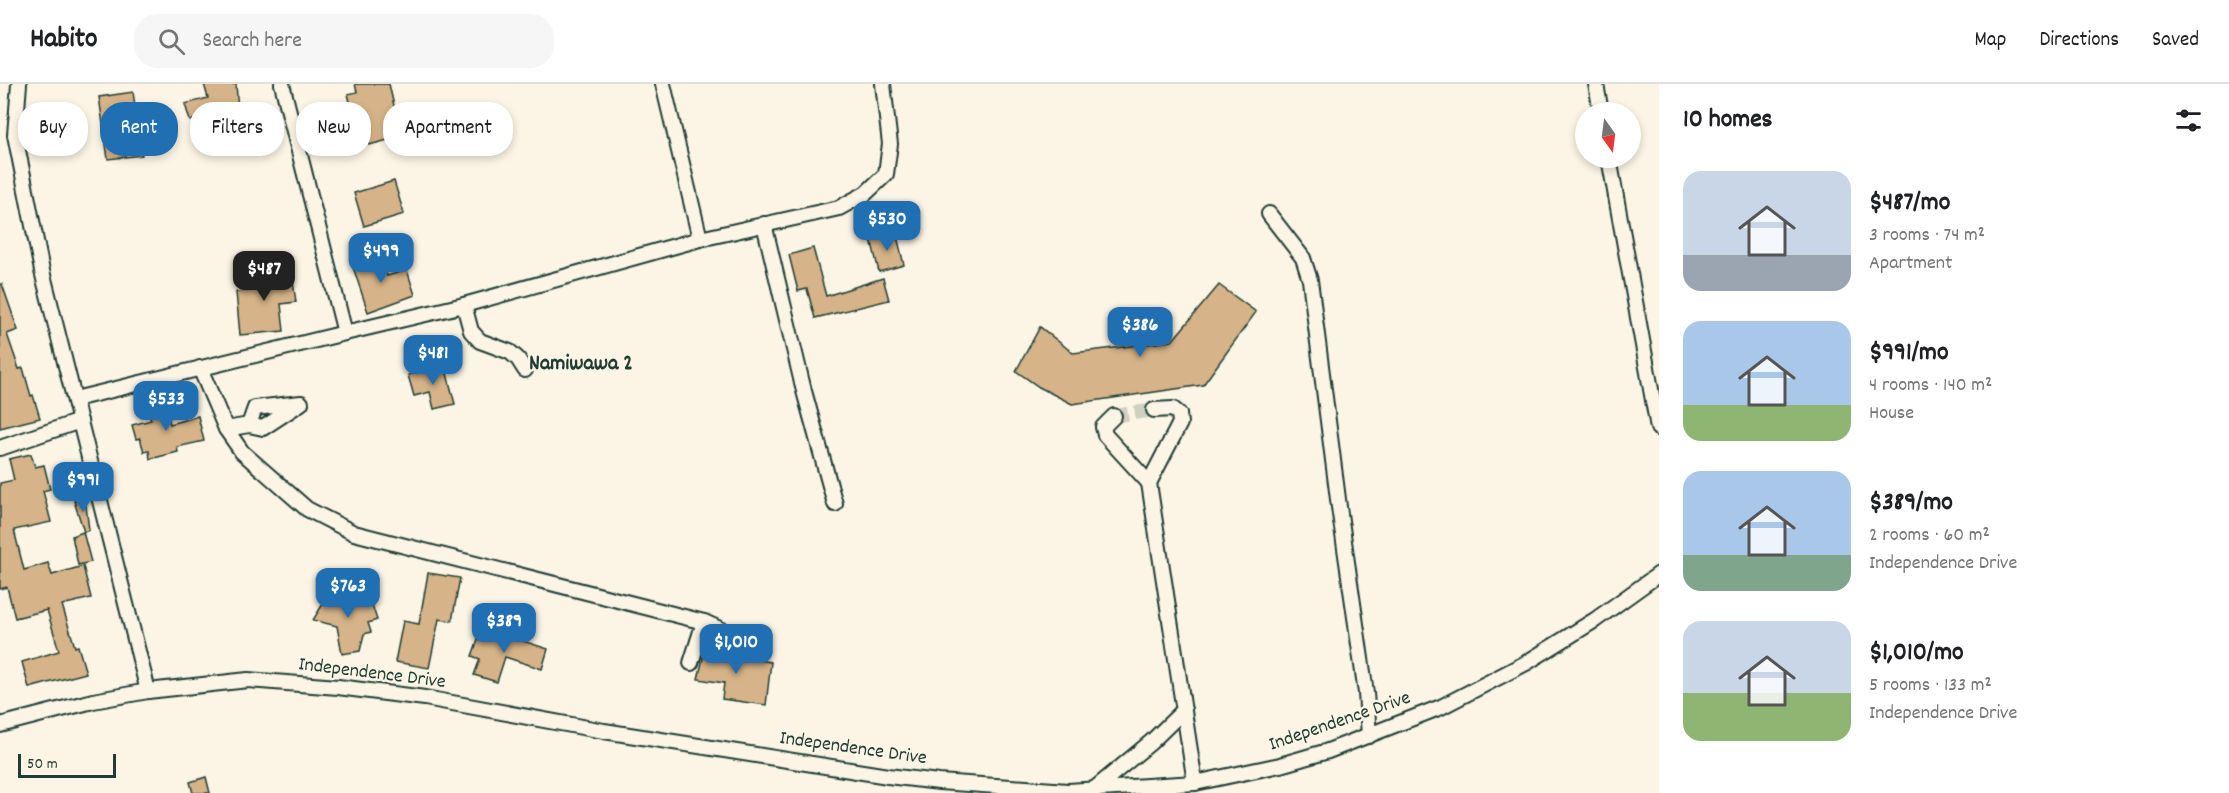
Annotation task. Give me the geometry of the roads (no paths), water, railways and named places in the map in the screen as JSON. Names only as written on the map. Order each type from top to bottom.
[{"type":"street","points":[[19,84],[15,135],[42,271],[148,691]]},
{"type":"street","points":[[282,84],[345,333]]},
{"type":"street","points":[[663,84],[700,239]]},
{"type":"street","points":[[75,399],[464,305],[700,239],[839,208],[865,194],[886,174],[890,144],[883,84]]},
{"type":"street","points":[[1596,84],[1599,102]]},
{"type":"street","points":[[1611,168],[1658,428]]},
{"type":"street","points":[[1269,214],[1303,258],[1310,280],[1330,441],[1366,693],[1369,736]]},
{"type":"street","points":[[764,225],[804,391],[835,504]]},
{"type":"street","points":[[464,305],[471,331],[480,341],[510,352],[525,370]]},
{"type":"street","points":[[200,368],[226,429],[242,452],[307,509],[354,533],[705,622],[744,640]]},
{"type":"street","points":[[1149,483],[1180,423],[1179,414],[1173,409],[1155,410]]},
{"type":"street","points":[[1114,416],[1103,427],[1105,435],[1149,483],[1195,783]]},
{"type":"street","points":[[0,448],[81,421]]},
{"type":"street","points":[[226,429],[249,425]]},
{"type":"street","name":"Independence Drive","points":[[0,725],[82,704],[148,691],[248,680],[338,687],[425,698],[604,730],[888,776],[939,782],[1092,791],[1195,783],[1280,765],[1369,736],[1441,707],[1526,663],[1595,620],[1659,574]]},
{"type":"street","points":[[692,663],[705,622]]},
{"type":"street","points":[[1092,791],[1151,742],[1184,710]]},
{"type":"tunnel","points":[[1114,416],[1154,410]]},
{"type":"district","name":"Namiwawa 2","points":[[581,364]]}]
